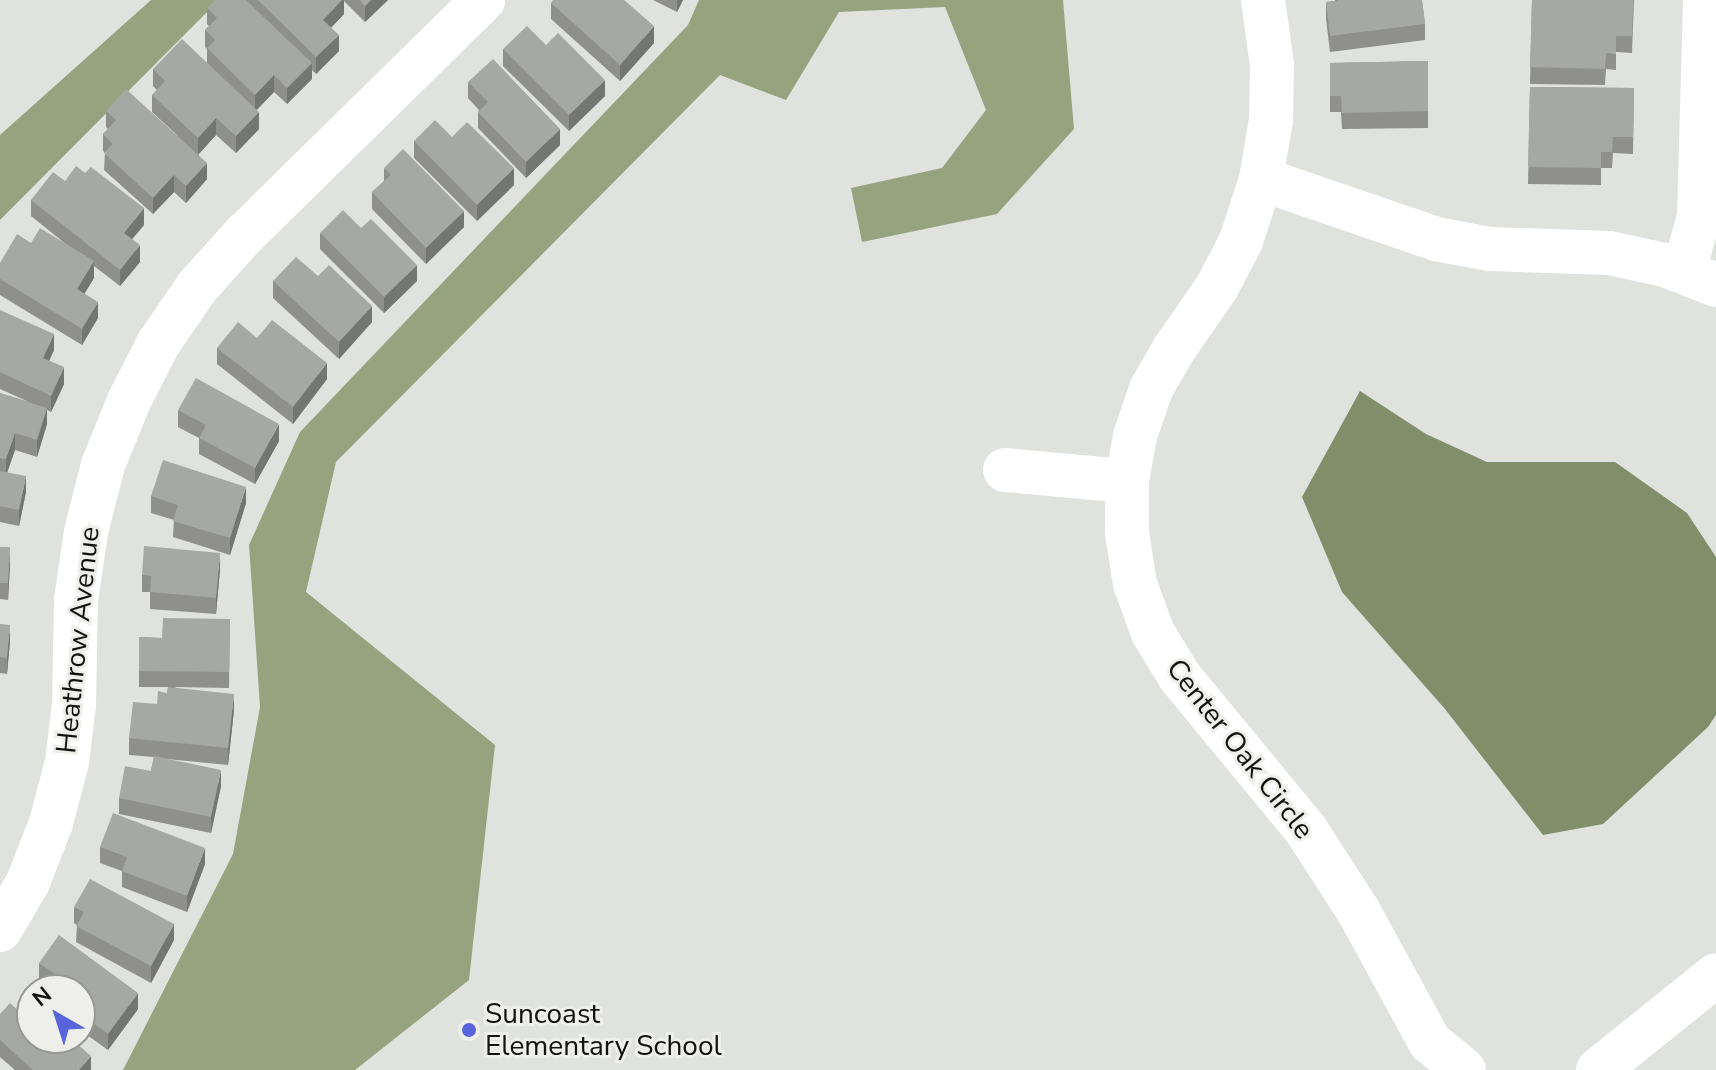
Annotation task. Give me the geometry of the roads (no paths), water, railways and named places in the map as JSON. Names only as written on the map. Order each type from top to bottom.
[{"type":"street","name":"Heathrow Avenue","points":[[0,930],[40,853],[67,762],[74,704],[76,600],[86,532],[103,465],[129,401],[158,344],[197,287],[243,236],[483,0]]},
{"type":"street","name":"Center Oak Circle","points":[[1263,0],[1272,65],[1271,120],[1261,179],[1241,241],[1217,287],[1174,349],[1151,389],[1135,436],[1127,481],[1127,533],[1135,584],[1153,633],[1180,677],[1306,830],[1359,912],[1430,1042],[1464,1070]]},
{"type":"street","points":[[1261,179],[1436,239],[1490,249],[1609,253],[1700,278],[1694,244],[1699,216],[1705,0]]},
{"type":"street","points":[[1005,470],[1127,481]]},
{"type":"street","points":[[1598,1070],[1716,975]]},
{"type":"place","name":"Suncoast Elementary School","points":[[469,1030]]}]
